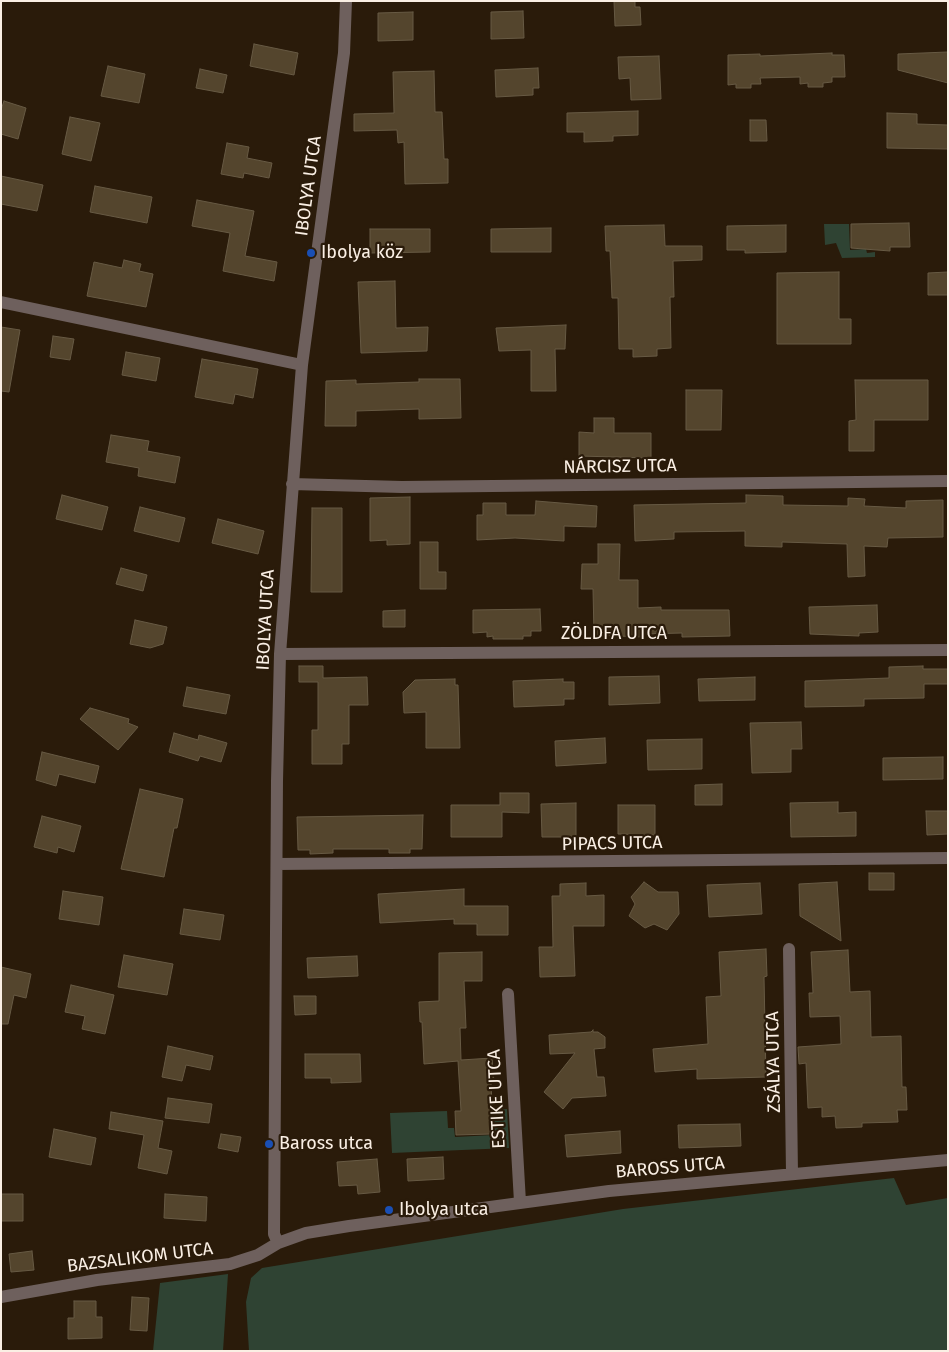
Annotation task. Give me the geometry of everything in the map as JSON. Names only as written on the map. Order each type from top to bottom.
[{"type":"street","name":"IBOLYA UTCA","points":[[278,1243],[274,1234],[280,654],[302,365],[342,72],[346,1]]},
{"type":"street","points":[[1,302],[302,365]]},
{"type":"street","name":"NÁRCISZ UTCA","points":[[292,484],[402,487],[948,481]]},
{"type":"street","name":"ZÖLDFA UTCA","points":[[280,654],[948,650]]},
{"type":"street","name":"PIPACS UTCA","points":[[277,864],[948,858]]},
{"type":"street","name":"ZSÁLYA UTCA","points":[[789,949],[792,1174]]},
{"type":"street","name":"ESTIKE UTCA","points":[[508,994],[520,1202]]},
{"type":"street","name":"BAROSS UTCA","points":[[278,1243],[306,1233],[520,1202],[609,1191],[948,1160]]},
{"type":"street","name":"BAZSALIKOM UTCA","points":[[1,1297],[97,1280],[230,1264],[258,1255],[278,1243]]},
{"type":"green space","points":[[824,224],[849,224],[850,250],[866,249],[867,253],[875,252],[875,257],[842,258],[836,243],[825,245]]},
{"type":"green space","points":[[507,1109],[509,1148],[392,1153],[390,1113],[447,1111],[448,1128],[454,1128],[455,1137],[493,1135],[492,1110]]},
{"type":"green space","points":[[894,1178],[906,1205],[948,1198],[948,1351],[249,1351],[246,1302],[251,1278],[262,1268],[623,1209]]},
{"type":"green space","points":[[228,1274],[223,1351],[153,1351],[160,1283]]},
{"type":"building","points":[[614,1],[635,1],[635,7],[640,7],[641,25],[615,26]]},
{"type":"building","points":[[523,11],[524,38],[491,39],[491,12]]},
{"type":"building","points":[[413,12],[413,40],[378,41],[378,13]]},
{"type":"building","points":[[254,44],[298,53],[294,75],[250,66]]},
{"type":"building","points":[[948,52],[948,83],[898,70],[898,54]]},
{"type":"building","points":[[832,53],[832,55],[844,55],[845,77],[832,77],[832,82],[823,83],[823,87],[808,87],[808,83],[800,84],[800,77],[760,78],[761,84],[751,84],[751,88],[736,88],[736,84],[728,85],[728,55],[760,54],[760,56]]},
{"type":"building","points":[[659,56],[661,99],[631,100],[630,78],[619,79],[618,57]]},
{"type":"building","points":[[108,66],[145,74],[139,103],[101,96]]},
{"type":"building","points":[[538,68],[539,88],[533,88],[533,95],[496,97],[495,70]]},
{"type":"building","points":[[200,69],[227,75],[223,93],[196,88]]},
{"type":"building","points":[[434,71],[435,112],[442,112],[444,159],[448,159],[448,183],[405,184],[404,142],[398,143],[397,130],[354,131],[354,114],[394,113],[393,72]]},
{"type":"building","points":[[4,101],[26,108],[18,139],[1,134],[1,110]]},
{"type":"building","points":[[638,111],[638,135],[613,136],[613,141],[584,142],[584,132],[567,132],[567,113]]},
{"type":"building","points":[[887,113],[917,114],[917,124],[948,125],[948,149],[887,148]]},
{"type":"building","points":[[70,117],[100,123],[91,161],[62,154]]},
{"type":"building","points":[[750,120],[766,120],[767,141],[750,141]]},
{"type":"building","points":[[227,143],[249,147],[247,158],[272,163],[269,178],[244,173],[243,178],[221,174]]},
{"type":"building","points":[[1,176],[43,185],[37,211],[1,204]]},
{"type":"building","points":[[95,186],[152,197],[147,223],[90,212]]},
{"type":"building","points":[[197,200],[254,211],[245,256],[277,262],[274,281],[223,271],[230,233],[192,226]]},
{"type":"building","points":[[909,223],[910,247],[890,247],[890,251],[851,248],[851,224]]},
{"type":"building","points":[[664,225],[665,246],[702,246],[702,260],[673,261],[674,297],[670,297],[671,348],[657,349],[657,356],[633,357],[633,349],[619,349],[618,298],[612,298],[610,251],[606,251],[605,226]]},
{"type":"building","points":[[786,225],[786,252],[745,253],[745,250],[727,250],[727,226]]},
{"type":"building","points":[[551,228],[551,252],[491,252],[491,229]]},
{"type":"building","points":[[370,229],[430,229],[430,252],[370,253]]},
{"type":"building","points":[[124,260],[141,264],[139,271],[153,274],[146,307],[87,296],[94,262],[122,268]]},
{"type":"building","points":[[839,272],[839,319],[851,319],[851,344],[777,344],[777,273]]},
{"type":"building","points":[[948,272],[948,295],[928,295],[928,273]]},
{"type":"building","points":[[395,281],[396,328],[428,327],[427,351],[361,353],[358,282]]},
{"type":"building","points":[[566,325],[565,349],[555,349],[556,391],[531,391],[531,350],[499,351],[496,328]]},
{"type":"building","points":[[1,327],[20,330],[9,392],[1,391]]},
{"type":"building","points":[[53,336],[74,339],[70,360],[50,357]]},
{"type":"building","points":[[126,352],[160,358],[156,381],[122,375]]},
{"type":"building","points":[[202,359],[258,369],[253,398],[235,394],[233,404],[195,397]]},
{"type":"building","points":[[419,379],[460,379],[461,418],[419,419],[419,409],[356,411],[356,426],[325,426],[326,381],[356,380],[356,384],[419,382]]},
{"type":"building","points":[[855,380],[928,380],[928,420],[874,420],[874,451],[849,451],[849,421],[856,420]]},
{"type":"building","points":[[686,390],[722,390],[721,430],[686,430]]},
{"type":"building","points":[[594,418],[614,418],[614,433],[651,433],[651,458],[579,456],[579,432],[594,433]]},
{"type":"building","points":[[111,435],[149,441],[147,451],[180,457],[175,483],[138,476],[139,468],[106,462]]},
{"type":"building","points":[[62,495],[108,507],[102,530],[56,519]]},
{"type":"building","points":[[746,495],[783,496],[783,505],[848,506],[848,498],[865,499],[864,506],[906,508],[906,501],[943,500],[943,537],[888,538],[887,547],[864,546],[865,576],[848,577],[847,544],[782,542],[782,547],[745,546],[745,531],[674,532],[674,539],[635,541],[634,505],[746,503]]},
{"type":"building","points":[[410,497],[410,544],[387,545],[387,540],[370,541],[370,498]]},
{"type":"building","points":[[536,501],[597,506],[596,527],[564,526],[564,541],[515,538],[477,540],[477,515],[483,515],[483,503],[506,503],[506,515],[535,515]]},
{"type":"building","points":[[140,507],[185,518],[179,542],[134,531]]},
{"type":"building","points":[[312,508],[342,508],[342,592],[311,592]]},
{"type":"building","points":[[218,519],[264,531],[258,554],[212,543]]},
{"type":"building","points":[[420,542],[438,542],[438,572],[446,572],[446,589],[420,589]]},
{"type":"building","points":[[598,544],[620,544],[619,580],[638,580],[638,608],[661,607],[661,610],[729,610],[730,636],[682,637],[682,633],[643,634],[643,637],[594,635],[593,589],[581,589],[582,564],[598,564]]},
{"type":"building","points":[[121,568],[147,575],[143,591],[116,584]]},
{"type":"building","points":[[877,605],[878,632],[859,633],[859,636],[810,634],[809,607]]},
{"type":"building","points":[[540,609],[541,631],[531,631],[531,636],[523,636],[523,639],[493,639],[493,636],[487,637],[487,632],[473,633],[473,610]]},
{"type":"building","points":[[405,610],[405,627],[383,627],[383,611]]},
{"type":"building","points":[[135,620],[167,627],[163,644],[150,648],[130,644]]},
{"type":"building","points":[[299,666],[323,666],[323,678],[367,677],[368,705],[349,705],[349,744],[342,744],[342,764],[312,764],[312,730],[318,730],[318,682],[299,682]]},
{"type":"building","points":[[923,666],[923,669],[948,669],[948,684],[924,684],[924,698],[864,699],[864,706],[805,707],[805,681],[889,678],[889,667]]},
{"type":"building","points":[[659,676],[660,703],[609,705],[609,677]]},
{"type":"building","points":[[755,677],[755,700],[699,701],[698,679]]},
{"type":"building","points":[[455,679],[455,685],[458,685],[460,748],[426,748],[426,712],[404,713],[403,692],[415,680]]},
{"type":"building","points":[[563,679],[563,682],[574,682],[574,699],[564,699],[564,705],[514,707],[513,681]]},
{"type":"building","points":[[187,687],[230,695],[226,714],[183,706]]},
{"type":"building","points":[[90,708],[129,719],[128,723],[138,727],[118,750],[80,719]]},
{"type":"building","points":[[801,722],[802,749],[791,749],[791,772],[752,773],[750,723]]},
{"type":"building","points":[[174,733],[198,740],[199,735],[227,743],[221,762],[200,756],[198,761],[169,752]]},
{"type":"building","points":[[605,738],[606,763],[556,766],[555,741]]},
{"type":"building","points":[[702,739],[702,769],[648,770],[647,740]]},
{"type":"building","points":[[42,752],[99,766],[95,783],[59,774],[56,786],[36,780]]},
{"type":"building","points":[[943,757],[943,779],[883,780],[883,758]]},
{"type":"building","points":[[722,784],[722,805],[695,805],[695,785]]},
{"type":"building","points":[[140,789],[183,799],[177,828],[174,828],[164,877],[121,869]]},
{"type":"building","points":[[500,793],[529,793],[529,813],[502,812],[502,837],[451,837],[451,805],[500,805]]},
{"type":"building","points":[[838,802],[838,813],[856,812],[856,836],[791,837],[790,803]]},
{"type":"building","points":[[576,803],[576,837],[542,837],[541,804]]},
{"type":"building","points":[[618,805],[655,805],[655,835],[618,834]]},
{"type":"building","points":[[926,811],[948,811],[948,834],[927,835]]},
{"type":"building","points":[[423,815],[422,849],[410,849],[410,853],[389,853],[389,849],[333,849],[333,853],[310,854],[310,850],[298,850],[297,817]]},
{"type":"building","points":[[42,816],[81,826],[74,852],[58,847],[57,853],[34,847]]},
{"type":"building","points":[[869,873],[894,873],[894,890],[869,890]]},
{"type":"building","points":[[644,882],[658,892],[678,892],[679,914],[667,930],[654,924],[645,928],[629,916],[635,904],[631,897]]},
{"type":"building","points":[[837,882],[841,941],[800,916],[799,884]]},
{"type":"building","points":[[586,883],[586,896],[604,895],[604,926],[573,926],[575,976],[540,977],[539,947],[553,947],[552,896],[560,896],[560,884]]},
{"type":"building","points":[[760,883],[762,914],[709,917],[707,885]]},
{"type":"building","points":[[464,889],[464,906],[508,906],[508,935],[477,935],[477,924],[454,924],[454,919],[380,923],[378,894]]},
{"type":"building","points":[[63,891],[103,897],[99,925],[59,919]]},
{"type":"building","points":[[184,909],[224,915],[220,940],[180,934]]},
{"type":"building","points":[[766,949],[767,976],[764,977],[766,1077],[697,1079],[697,1069],[655,1072],[653,1049],[708,1044],[706,997],[721,996],[719,952]]},
{"type":"building","points":[[848,950],[850,992],[870,991],[871,1037],[901,1036],[902,1087],[906,1087],[907,1110],[897,1110],[898,1122],[862,1123],[862,1127],[836,1128],[835,1116],[822,1117],[822,1107],[808,1108],[806,1063],[799,1064],[798,1047],[841,1044],[840,1016],[810,1017],[809,993],[813,993],[811,952]]},
{"type":"building","points":[[482,952],[482,981],[464,981],[466,1028],[460,1028],[461,1060],[492,1058],[494,1082],[491,1083],[491,1134],[456,1135],[455,1111],[461,1111],[458,1061],[424,1064],[419,1002],[439,1001],[439,953]]},
{"type":"building","points":[[124,955],[173,964],[167,995],[118,987]]},
{"type":"building","points":[[357,956],[358,976],[308,978],[307,958]]},
{"type":"building","points":[[1,967],[31,974],[26,998],[14,995],[8,1024],[1,1024]]},
{"type":"building","points":[[71,985],[114,995],[105,1034],[82,1029],[85,1016],[65,1012]]},
{"type":"building","points":[[294,996],[316,996],[316,1014],[295,1015]]},
{"type":"building","points":[[593,1030],[593,1032],[598,1032],[605,1037],[605,1048],[594,1049],[597,1077],[604,1077],[606,1096],[572,1098],[563,1109],[544,1092],[575,1053],[550,1054],[549,1035],[591,1032]]},
{"type":"building","points":[[168,1046],[213,1056],[210,1070],[186,1065],[182,1081],[162,1077]]},
{"type":"building","points":[[305,1054],[360,1054],[361,1082],[331,1083],[331,1078],[305,1078]]},
{"type":"building","points":[[168,1098],[212,1104],[209,1123],[165,1118]]},
{"type":"building","points":[[111,1112],[163,1121],[158,1148],[172,1151],[167,1174],[138,1168],[144,1135],[109,1129]]},
{"type":"building","points":[[740,1124],[741,1146],[679,1148],[678,1125]]},
{"type":"building","points":[[54,1129],[96,1138],[91,1165],[49,1157]]},
{"type":"building","points":[[620,1131],[621,1153],[567,1157],[565,1135]]},
{"type":"building","points":[[221,1134],[241,1137],[238,1152],[218,1148]]},
{"type":"building","points":[[443,1157],[444,1179],[408,1181],[407,1159]]},
{"type":"building","points":[[377,1159],[380,1192],[358,1194],[357,1185],[339,1186],[337,1162]]},
{"type":"building","points":[[1,1194],[23,1194],[23,1221],[1,1221]]},
{"type":"building","points":[[165,1194],[207,1197],[206,1221],[164,1218]]},
{"type":"building","points":[[32,1251],[34,1270],[11,1272],[9,1254]]},
{"type":"building","points":[[132,1297],[149,1298],[147,1331],[130,1330]]},
{"type":"building","points":[[74,1301],[96,1301],[96,1317],[102,1317],[102,1338],[68,1339],[68,1318],[74,1318]]},
{"type":"place","name":"Ibolya köz","points":[[311,253]]},
{"type":"place","name":"Baross utca","points":[[269,1144]]},
{"type":"place","name":"Ibolya utca","points":[[389,1210]]}]
